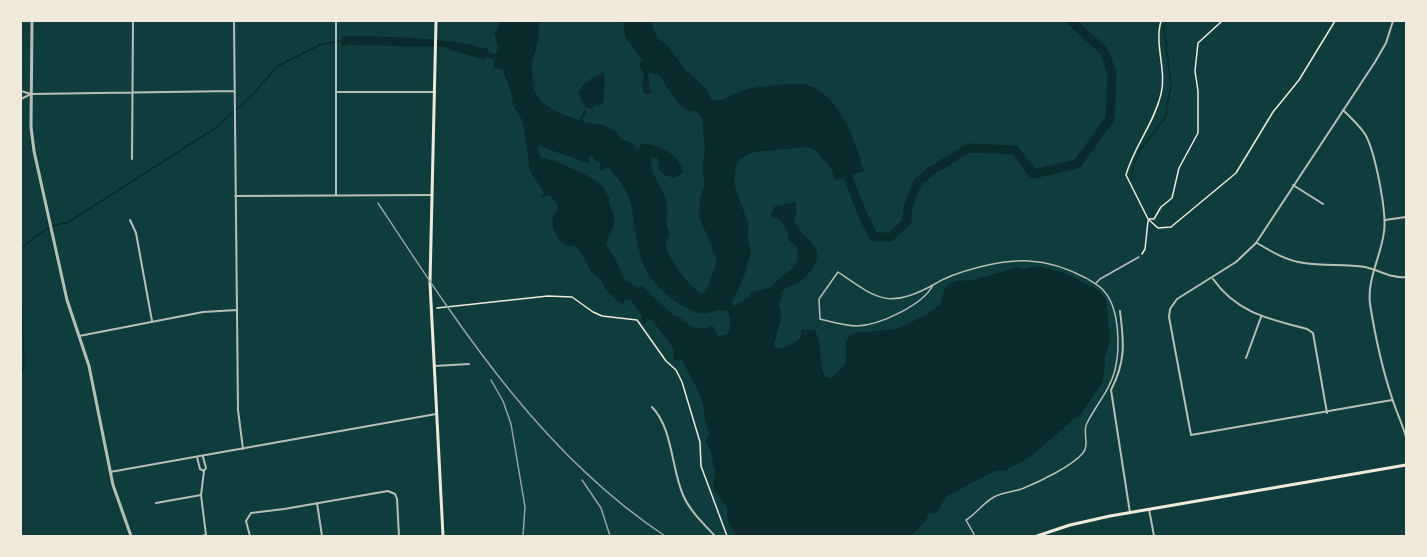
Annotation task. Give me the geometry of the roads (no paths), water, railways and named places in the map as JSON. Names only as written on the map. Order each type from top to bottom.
[{"type":"main road","points":[[436,21],[431,309],[443,536]]},
{"type":"main road","points":[[1037,536],[1070,525],[1149,509],[1406,465]]},
{"type":"street","points":[[32,21],[33,146],[67,300],[91,376],[110,472],[131,536]]},
{"type":"street","points":[[132,159],[133,21]]},
{"type":"street","points":[[234,21],[238,418],[243,448]]},
{"type":"street","points":[[336,21],[336,195]]},
{"type":"street","points":[[1392,21],[1386,43],[1375,62],[1256,243],[1236,262],[1177,299],[1170,309],[1169,316],[1191,435],[1392,400]]},
{"type":"street","points":[[21,91],[31,94],[234,91]]},
{"type":"street","points":[[336,92],[435,92]]},
{"type":"street","points":[[21,99],[31,94]]},
{"type":"street","points":[[1343,111],[1357,123],[1369,143],[1384,220],[1370,303],[1392,400],[1406,437]]},
{"type":"street","points":[[1293,185],[1323,204]]},
{"type":"street","points":[[235,196],[432,195]]},
{"type":"street","points":[[1384,220],[1406,217]]},
{"type":"street","points":[[130,220],[136,233],[152,321]]},
{"type":"street","points":[[1256,243],[1288,260],[1358,266],[1374,269],[1392,277],[1406,277]]},
{"type":"street","points":[[1212,278],[1226,295],[1262,317],[1307,329],[1313,333],[1327,413]]},
{"type":"street","points":[[79,336],[203,312],[237,310]]},
{"type":"street","points":[[1120,311],[1123,357],[1119,375],[1111,390],[1130,513]]},
{"type":"street","points":[[1246,358],[1262,317]]},
{"type":"street","points":[[434,366],[469,364]]},
{"type":"street","points":[[652,406],[663,422],[680,489],[686,502],[715,536]]},
{"type":"street","points":[[110,472],[436,414]]},
{"type":"street","points":[[202,536],[206,535],[201,495],[206,468],[203,456]]},
{"type":"street","points":[[197,457],[200,469],[204,471]]},
{"type":"street","points":[[250,536],[246,520],[251,513],[284,510],[392,491],[397,499],[399,536]]},
{"type":"street","points":[[156,503],[201,495]]},
{"type":"street","points":[[316,503],[322,536]]},
{"type":"street","points":[[1149,509],[1154,536]]},
{"type":"lane","points":[[1096,284],[1100,279],[1139,257]]},
{"type":"lane","points":[[933,285],[926,296],[915,304],[872,323],[853,326],[820,319],[819,299],[838,272],[870,294],[886,299],[916,294],[946,278],[964,272],[1022,261],[1034,261],[1067,269],[1096,284],[1107,294],[1111,302],[1117,330],[1115,368],[1112,379],[1085,426],[1087,441],[1084,452],[1071,463],[1026,487],[991,499],[966,520],[975,536]]},
{"type":"water","points":[[499,21],[540,21],[532,66],[534,83],[532,85],[544,104],[557,112],[579,120],[586,108],[577,93],[582,86],[604,72],[604,101],[599,106],[587,108],[583,120],[604,125],[638,149],[642,144],[662,148],[678,161],[683,173],[675,178],[664,175],[658,168],[659,161],[656,157],[651,157],[653,171],[666,200],[670,235],[665,244],[680,272],[691,285],[702,293],[707,290],[717,260],[699,216],[700,199],[705,183],[702,170],[705,149],[702,119],[696,111],[684,109],[674,99],[659,75],[648,73],[651,94],[644,93],[642,85],[644,75],[640,68],[640,63],[643,61],[626,38],[623,21],[651,21],[657,38],[705,88],[712,101],[721,100],[747,89],[795,84],[807,85],[819,90],[829,98],[845,121],[864,171],[835,181],[831,168],[816,151],[808,147],[752,152],[739,160],[735,170],[735,187],[749,226],[747,234],[751,250],[746,271],[732,304],[735,306],[750,296],[751,292],[770,287],[797,263],[797,247],[788,239],[787,229],[778,218],[773,218],[771,215],[775,206],[795,202],[797,212],[794,220],[812,243],[817,258],[813,268],[806,276],[781,292],[782,298],[779,304],[781,318],[774,344],[779,348],[786,347],[801,337],[801,330],[815,330],[825,377],[832,378],[846,363],[846,340],[853,333],[896,329],[924,316],[940,305],[945,288],[949,284],[960,280],[969,281],[1018,267],[1024,269],[1038,266],[1065,273],[1100,291],[1106,300],[1110,339],[1102,383],[1079,417],[1029,458],[1006,470],[995,471],[947,496],[936,513],[930,513],[927,520],[911,536],[736,536],[727,518],[727,508],[713,487],[715,472],[710,450],[705,441],[709,434],[702,402],[682,359],[676,361],[673,357],[674,349],[652,320],[647,319],[645,325],[642,322],[642,315],[631,300],[625,299],[623,305],[591,272],[576,246],[566,245],[558,238],[553,228],[553,217],[558,205],[550,195],[541,198],[544,192],[530,172],[522,120],[512,104],[513,99],[503,70],[493,67],[494,60],[486,57],[485,60],[450,50],[447,47],[350,45],[342,47],[342,37],[402,37],[471,45],[488,49],[488,52],[496,54],[498,47],[494,32],[498,30]],"holes":[[[539,146],[590,164],[588,157],[591,155],[600,162],[600,169],[602,171],[608,167],[625,189],[629,198],[642,262],[650,277],[666,294],[687,308],[708,313],[716,310],[727,311],[730,315],[730,329],[726,335],[718,336],[713,326],[702,329],[690,326],[678,316],[674,316],[642,286],[639,289],[623,278],[616,260],[606,245],[614,218],[609,197],[604,189],[582,173],[541,157]]]},
{"type":"waterway","points":[[843,165],[874,237],[890,237],[907,222],[908,207],[917,183],[931,171],[969,148],[1015,150],[1033,174],[1077,164],[1110,119],[1112,73],[1104,51],[1071,21]]},
{"type":"waterway","points":[[1132,178],[1140,150],[1165,118],[1171,85],[1164,29],[1166,21]]},
{"type":"waterway","points":[[21,250],[42,232],[67,223],[214,129],[251,96],[278,66],[322,44],[341,41]]},
{"type":"waterway","points":[[21,286],[24,363],[21,377]]},
{"type":"railway","points":[[378,203],[471,341],[541,427],[620,503],[665,536]]},
{"type":"railway","points":[[491,380],[503,401],[511,424],[525,507],[523,536]]},
{"type":"railway","points":[[582,480],[601,508],[610,536]]}]
